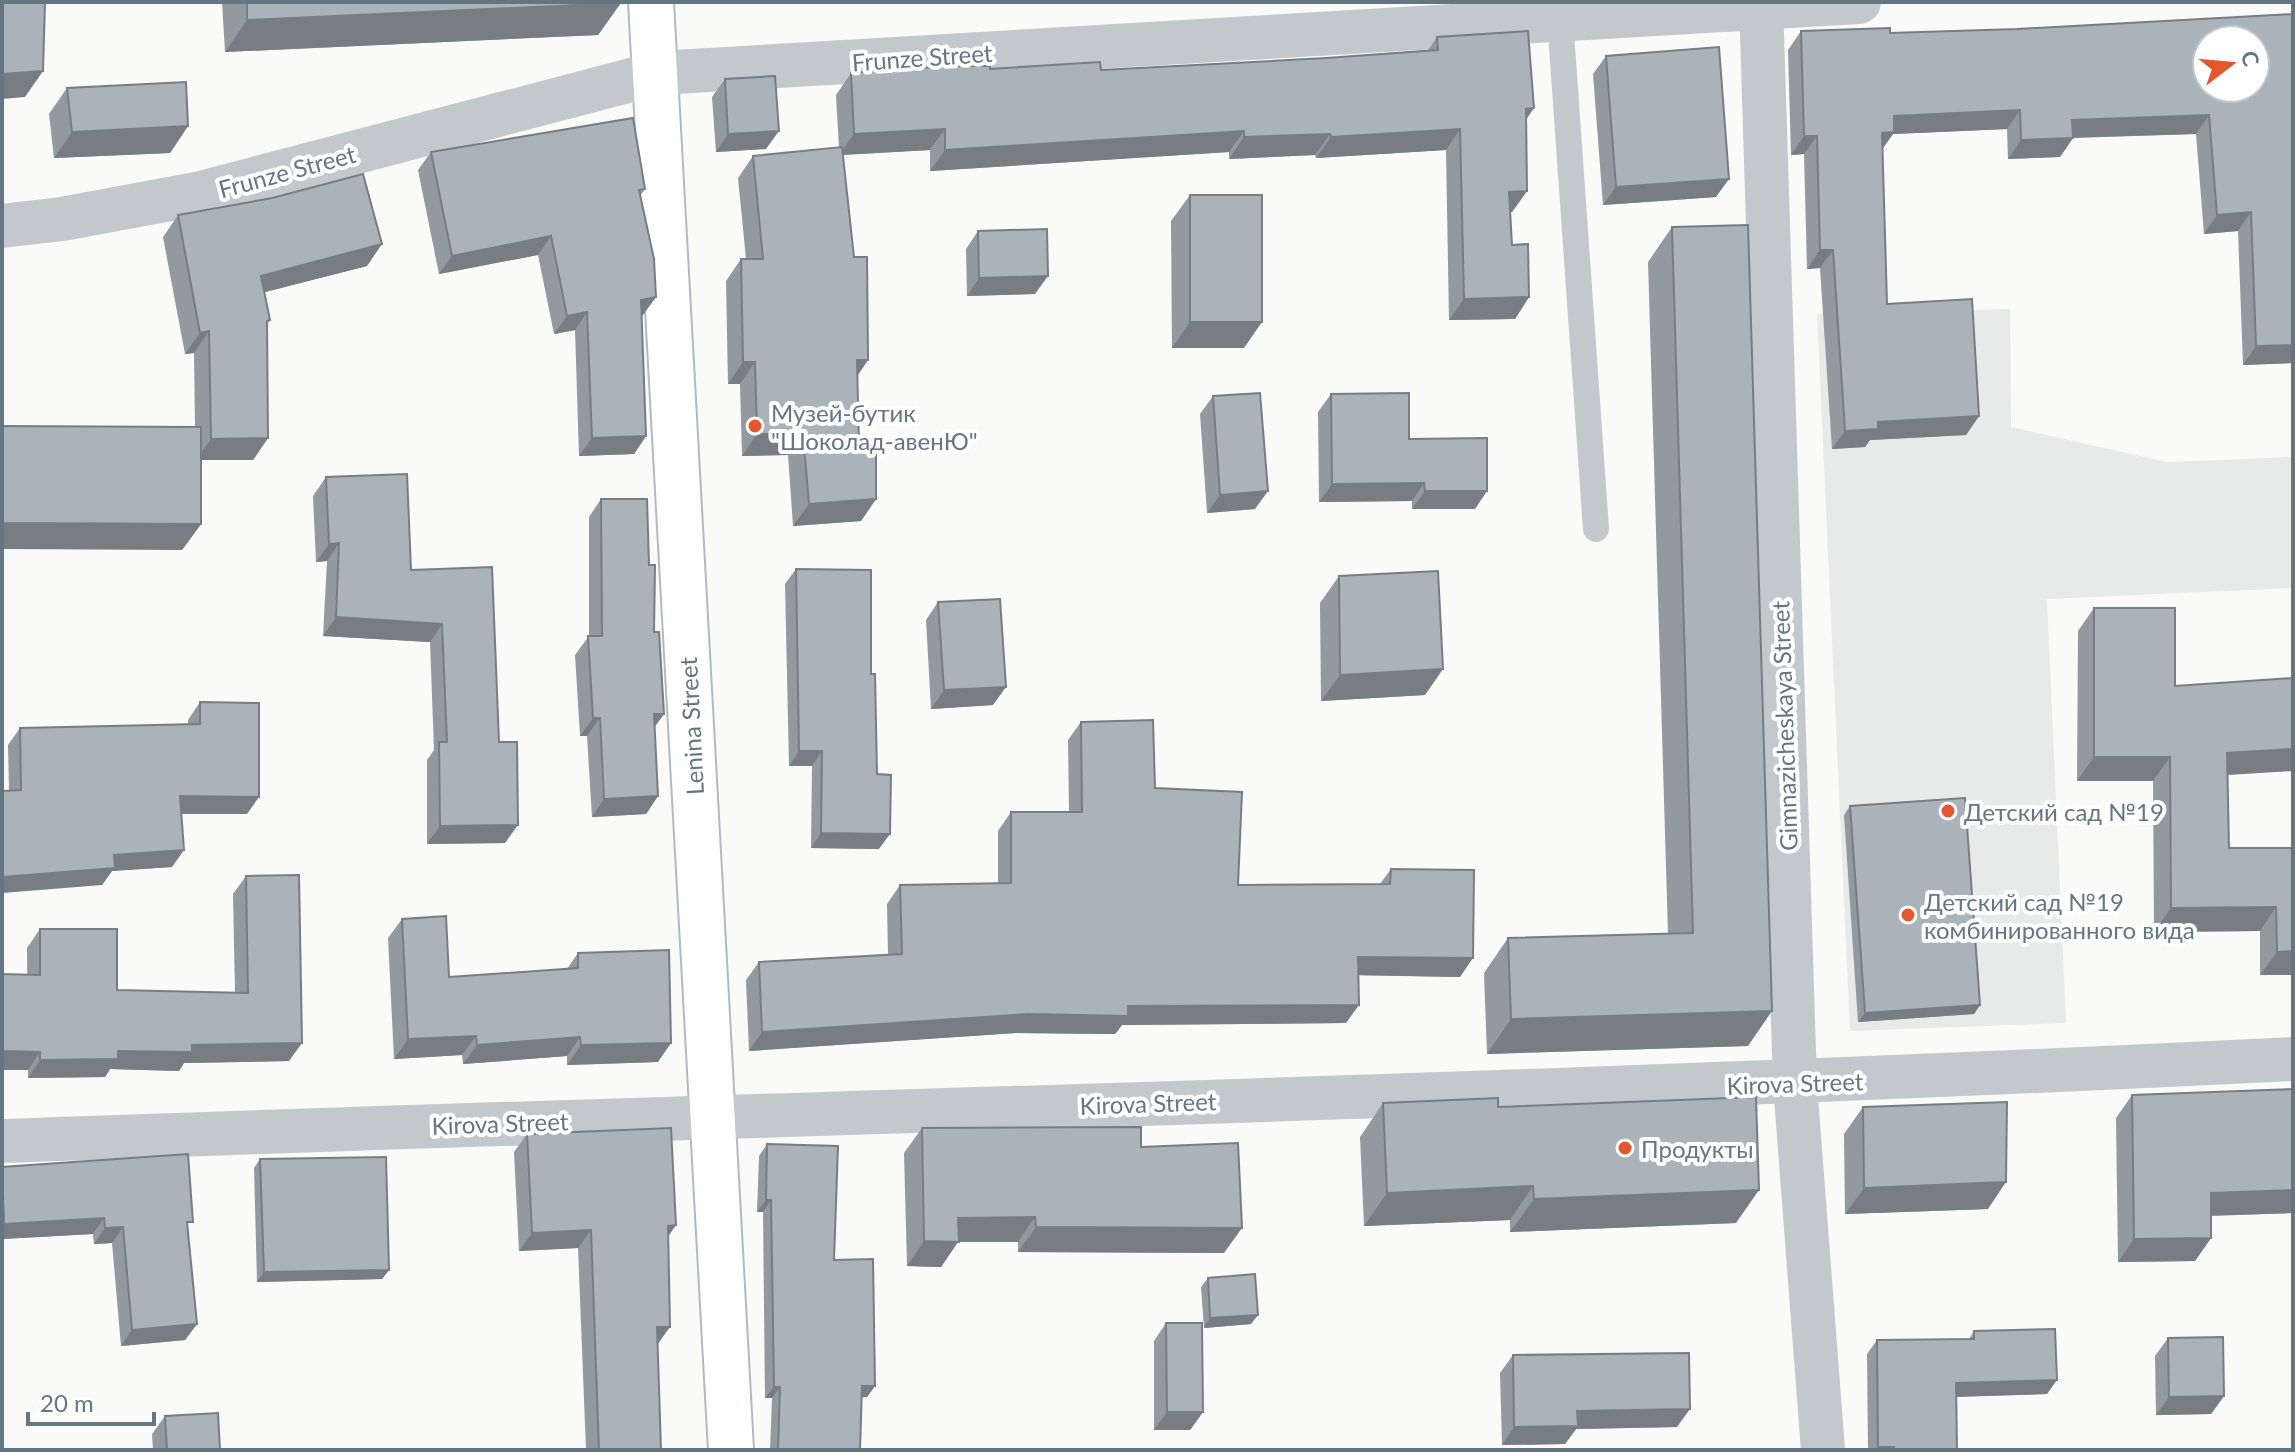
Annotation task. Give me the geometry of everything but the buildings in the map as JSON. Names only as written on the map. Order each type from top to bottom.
[{"type":"main road","name":"Lenina Street","points":[[651,2],[658,73],[731,1450]]},
{"type":"street","name":"Frunze Street","points":[[2,226],[62,219],[197,194],[658,73],[1762,4],[1859,2]]},
{"type":"street","name":"Gimnazicheskaya Street","points":[[1762,4],[1795,1084],[1823,1450]]},
{"type":"street","name":"Kirova Street","points":[[2,1141],[711,1115],[1795,1084],[2293,1059]]},
{"type":"lane","points":[[1560,18],[1596,529]]},
{"type":"shaded area","name":"Детский сад №19","points":[[2010,309],[2011,427],[2167,462],[2293,457],[2293,588],[2047,599],[2066,1023],[1850,1031],[1817,314]]},
{"type":"place","name":"Музей-бутик \"Шоколад-авенЮ\"","points":[[755,426]]},
{"type":"place","name":"Детский сад №19","points":[[1948,811]]},
{"type":"place","name":"Детский сад №19 комбинированного вида","points":[[1908,915]]},
{"type":"place","name":"Продукты","points":[[1625,1148]]}]
